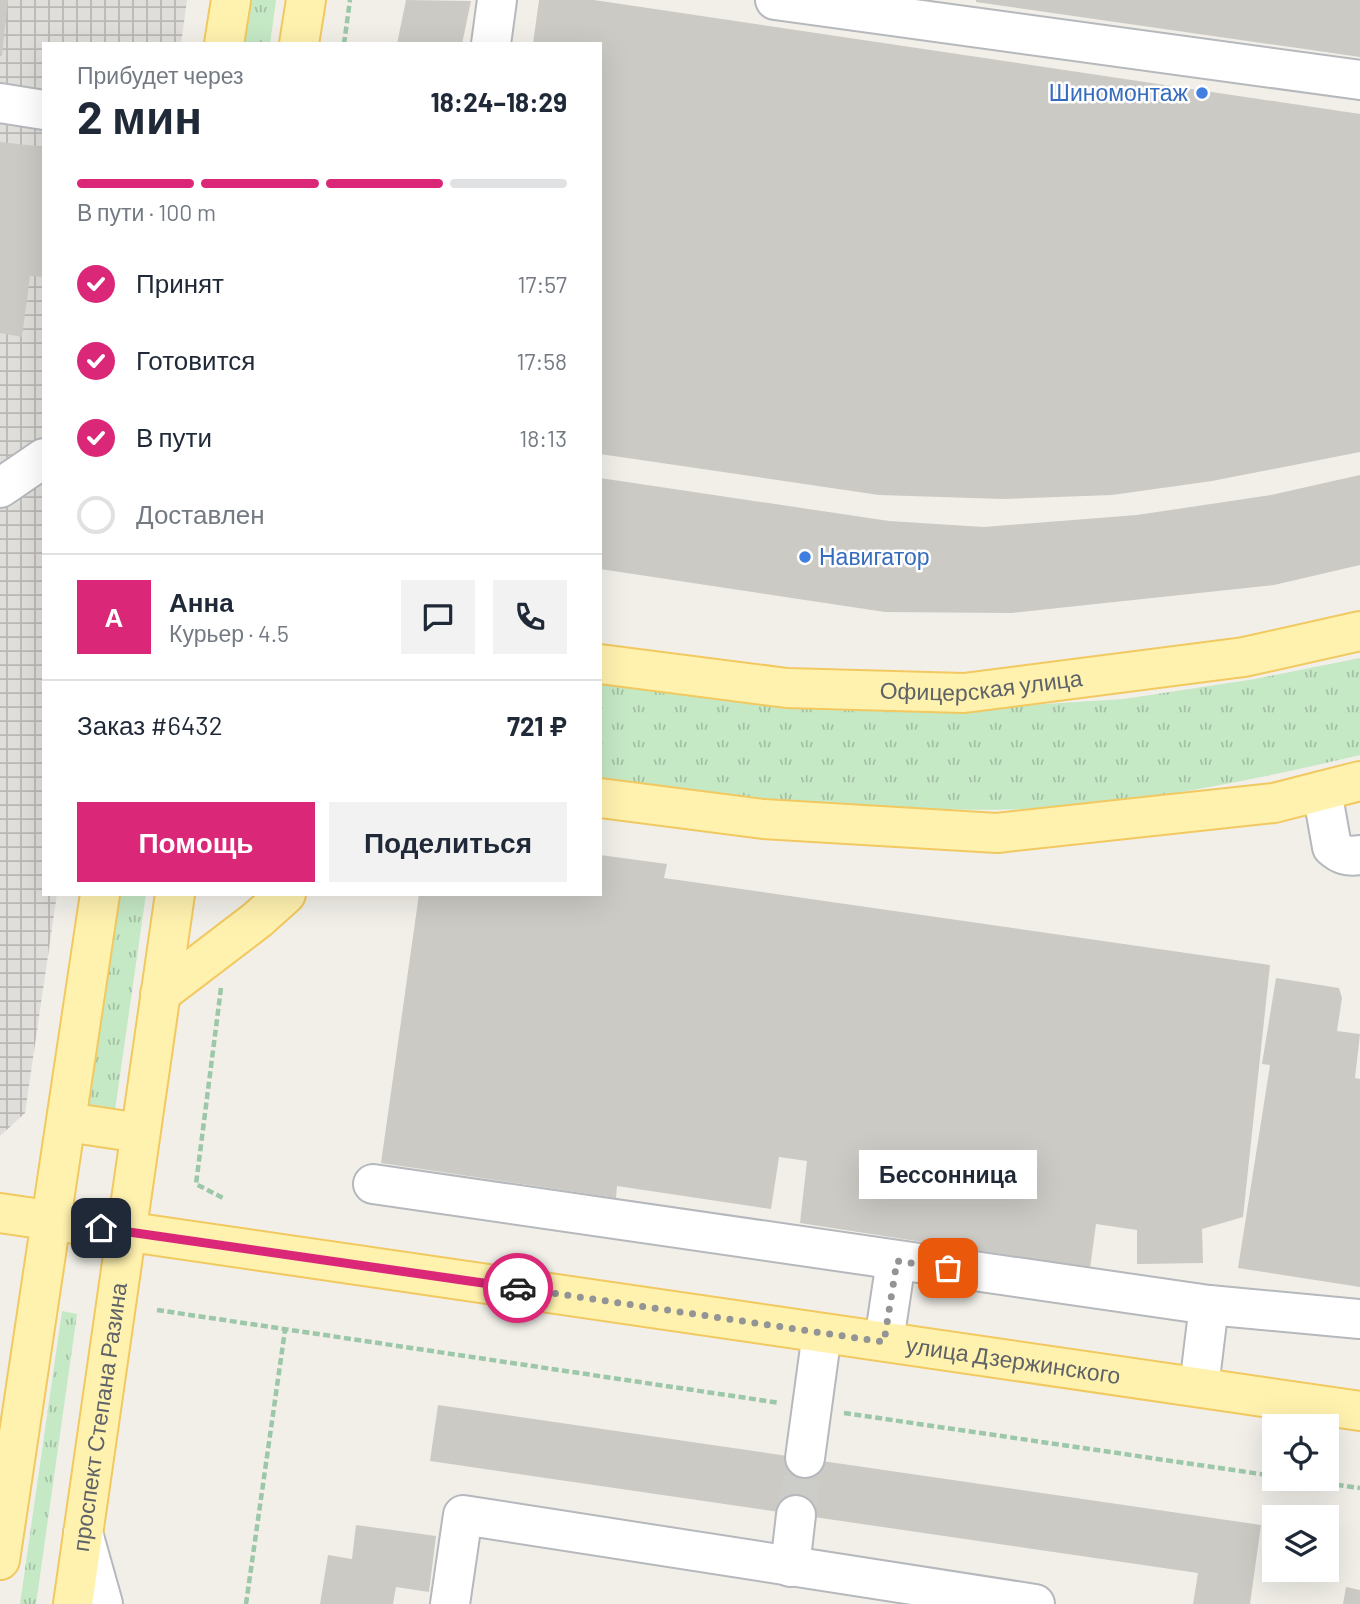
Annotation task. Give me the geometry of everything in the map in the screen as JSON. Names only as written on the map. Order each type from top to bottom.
[{"type":"main road","points":[[224,42],[231,0]]},
{"type":"main road","points":[[299,42],[306,0]]},
{"type":"main road","name":"Офицерская улица","points":[[602,664],[787,688],[964,693],[1244,657],[1360,631]]},
{"type":"main road","points":[[602,798],[763,819],[997,833],[1274,803],[1360,781]]},
{"type":"main road","points":[[2,1539],[100,896]]},
{"type":"main road","name":"проспект Степана Разина","points":[[73,1604],[175,896]]},
{"type":"main road","points":[[160,994],[257,920],[284,896]]},
{"type":"main road","points":[[67,1122],[140,1133]]},
{"type":"main road","name":"улица Дзержинского","points":[[0,1213],[1360,1411]]},
{"type":"street","points":[[491,42],[497,0]]},
{"type":"street","points":[[775,0],[1360,80]]},
{"type":"street","points":[[0,103],[42,110]]},
{"type":"street","points":[[0,488],[42,459]]},
{"type":"street","points":[[1322,791],[1332,847],[1339,853],[1352,857],[1360,855]]},
{"type":"street","points":[[373,1184],[1209,1305],[1360,1319]]},
{"type":"street","points":[[884,1342],[897,1261]]},
{"type":"street","points":[[1199,1387],[1209,1305]]},
{"type":"street","points":[[805,1458],[822,1333]]},
{"type":"street","points":[[450,1604],[463,1515],[1035,1604]]},
{"type":"street","points":[[790,1567],[796,1515]]},
{"type":"street","points":[[83,1533],[103,1604]]},
{"type":"path","points":[[344,42],[350,0]]},
{"type":"path","points":[[222,981],[196,1184],[223,1198]]},
{"type":"path","points":[[157,1310],[285,1330],[246,1604]]},
{"type":"path","points":[[1339,1485],[1360,1488]]},
{"type":"shaded area","points":[[0,0],[187,0],[181,42],[42,42],[42,896],[57,896],[25,1113],[0,1136]]},
{"type":"green space","points":[[250,0],[276,0],[270,42],[243,42]]},
{"type":"green space","points":[[1360,658],[1360,755],[1277,774],[1151,797],[1024,809],[865,806],[602,781],[602,673],[1011,706],[1124,699],[1255,679]]},
{"type":"green space","points":[[120,896],[146,896],[114,1117],[88,1113]]},
{"type":"green space","points":[[62,1311],[77,1314],[36,1604],[20,1604]]},
{"type":"building","points":[[0,0],[8,0],[2,56],[0,56]]},
{"type":"building","points":[[406,0],[471,1],[462,42],[397,42]]},
{"type":"building","points":[[539,0],[594,0],[1360,114],[1360,452],[1212,481],[1112,495],[1003,499],[879,495],[602,454],[602,42],[533,42]]},
{"type":"building","points":[[1360,0],[1360,57],[976,2]]},
{"type":"building","points":[[0,142],[42,147],[42,277],[30,276],[22,337],[0,333]]},
{"type":"building","points":[[1360,475],[1360,565],[1274,585],[1012,613],[885,612],[602,569],[602,478],[889,521],[984,527],[1137,515],[1271,495]]},
{"type":"building","points":[[602,855],[667,864],[664,878],[1270,965],[1243,1217],[1202,1229],[1203,1263],[1137,1264],[1137,1230],[1096,1224],[1090,1268],[800,1223],[807,1161],[779,1157],[771,1209],[617,1186],[616,1198],[381,1163],[419,896],[602,896]]},
{"type":"building","points":[[1276,978],[1339,988],[1342,998],[1337,1031],[1360,1034],[1355,1078],[1360,1079],[1360,1287],[1238,1268],[1270,1065],[1262,1064]]},
{"type":"building","points":[[438,1405],[1261,1525],[1250,1604],[1193,1604],[1198,1573],[430,1461]]},
{"type":"building","points":[[356,1525],[436,1536],[429,1592],[396,1587],[393,1604],[320,1604],[328,1555],[352,1559]]},
{"type":"building","points":[[1346,1587],[1360,1590],[1360,1604],[1343,1604]]},
{"type":"tunnel","points":[[796,1515],[805,1458]]},
{"type":"way so far","points":[[518,1288],[884,1342],[897,1261],[948,1268]]},
{"type":"place","name":"Шиномонтаж","points":[[1202,93]]},
{"type":"place","name":"Навигатор","points":[[805,557]]},
{"type":"place","name":"Бессонница","points":[[948,1268]]},
{"type":"route","points":[[101,1228],[518,1288]]}]
